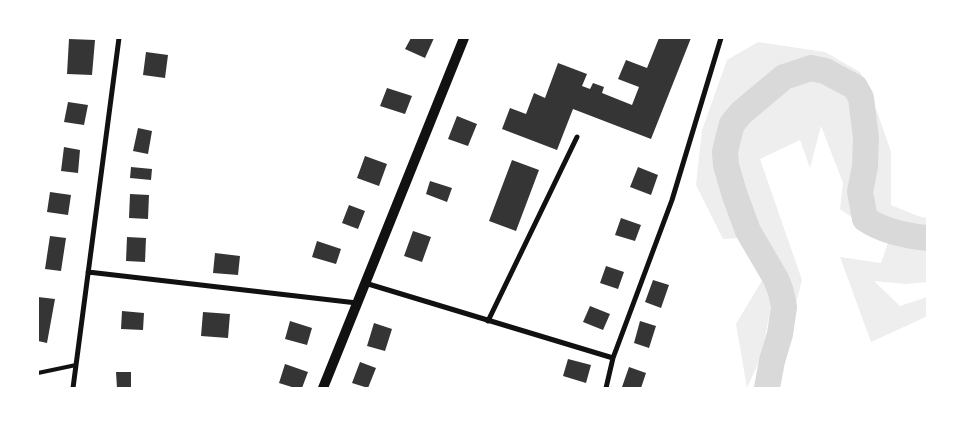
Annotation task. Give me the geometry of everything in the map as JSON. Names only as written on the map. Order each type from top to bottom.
[{"type":"main road","points":[[323,388],[464,38]]},
{"type":"street","points":[[73,388],[119,38]]},
{"type":"street","points":[[606,388],[613,358],[672,200],[720,38]]},
{"type":"street","points":[[488,321],[577,137]]},
{"type":"street","points":[[88,272],[357,303]]},
{"type":"street","points":[[365,283],[613,358]]},
{"type":"lane","points":[[38,373],[76,365]]},
{"type":"shaded area","points":[[758,42],[825,52],[860,72],[878,114],[891,152],[891,205],[927,218],[927,282],[906,284],[874,281],[900,306],[927,297],[928,316],[871,342],[840,257],[881,263],[888,243],[840,209],[843,183],[821,126],[810,168],[800,140],[760,159],[802,280],[791,323],[783,279],[773,294],[762,355],[747,388],[736,324],[770,267],[741,238],[723,239],[696,185],[702,130],[727,60]]},
{"type":"building","points":[[411,38],[434,38],[425,58],[405,49]]},
{"type":"building","points":[[659,38],[691,38],[651,139],[573,109],[557,150],[502,129],[510,108],[526,114],[534,93],[545,98],[558,63],[587,74],[582,86],[590,89],[593,83],[604,87],[602,93],[632,105],[639,87],[618,79],[626,60],[647,68]]},
{"type":"building","points":[[69,39],[95,40],[92,75],[67,74]]},
{"type":"building","points":[[146,52],[168,55],[165,78],[143,75]]},
{"type":"building","points":[[387,88],[412,96],[405,114],[380,106]]},
{"type":"building","points":[[68,102],[88,105],[84,125],[64,122]]},
{"type":"building","points":[[457,116],[477,124],[468,146],[448,139]]},
{"type":"building","points":[[138,128],[152,131],[148,154],[133,151]]},
{"type":"building","points":[[64,147],[80,150],[78,173],[61,171]]},
{"type":"building","points":[[365,156],[387,164],[379,186],[357,178]]},
{"type":"building","points":[[512,160],[539,170],[516,231],[489,221]]},
{"type":"building","points":[[131,167],[152,169],[151,180],[130,178]]},
{"type":"building","points":[[638,167],[658,175],[651,195],[630,187]]},
{"type":"building","points":[[430,181],[452,188],[447,202],[426,194]]},
{"type":"building","points":[[50,192],[71,195],[68,215],[47,212]]},
{"type":"building","points":[[130,194],[149,195],[148,219],[129,218]]},
{"type":"building","points":[[349,205],[365,211],[358,229],[342,223]]},
{"type":"building","points":[[621,218],[641,225],[635,241],[615,235]]},
{"type":"building","points":[[413,231],[431,237],[422,262],[404,256]]},
{"type":"building","points":[[50,236],[66,238],[61,271],[45,269]]},
{"type":"building","points":[[127,237],[146,238],[145,262],[126,261]]},
{"type":"building","points":[[317,241],[341,249],[336,264],[312,257]]},
{"type":"building","points":[[215,253],[240,256],[238,275],[213,273]]},
{"type":"building","points":[[606,266],[624,272],[618,289],[600,283]]},
{"type":"building","points":[[653,280],[669,285],[661,308],[645,302]]},
{"type":"building","points":[[38,297],[55,299],[47,343],[38,341]]},
{"type":"building","points":[[590,306],[610,314],[603,330],[583,322]]},
{"type":"building","points":[[122,311],[144,313],[143,330],[121,329]]},
{"type":"building","points":[[203,312],[230,314],[228,338],[201,336]]},
{"type":"building","points":[[290,321],[312,328],[307,345],[285,339]]},
{"type":"building","points":[[640,321],[656,326],[649,348],[634,343]]},
{"type":"building","points":[[374,323],[392,329],[385,351],[367,346]]},
{"type":"building","points":[[568,359],[591,365],[586,383],[563,376]]},
{"type":"building","points":[[360,362],[376,368],[368,388],[352,383]]},
{"type":"building","points":[[285,364],[308,372],[302,388],[279,383]]},
{"type":"building","points":[[629,367],[646,373],[641,388],[622,387]]},
{"type":"building","points":[[116,372],[131,372],[131,388],[117,388]]},
{"type":"waterway","points":[[767,388],[780,334],[784,307],[776,279],[748,231],[726,165],[725,152],[732,124],[741,113],[784,77],[811,68],[825,71],[855,87],[861,98],[866,138],[865,166],[860,192],[865,219],[879,227],[895,232],[928,238]]}]
